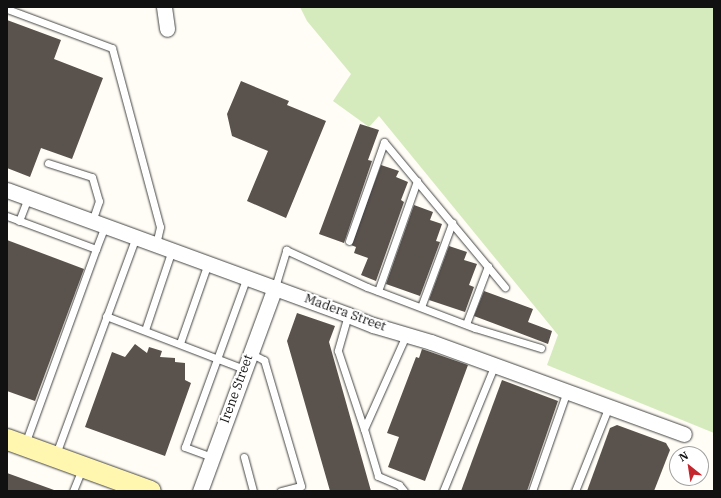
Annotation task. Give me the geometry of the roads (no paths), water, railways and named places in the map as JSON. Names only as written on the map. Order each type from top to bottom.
[{"type":"street","points":[[164,7],[167,29]]},
{"type":"street","name":"Madera Street","points":[[7,190],[348,314],[372,326],[431,342],[495,364],[684,434]]},
{"type":"street","name":"Irene Street","points":[[200,491],[275,287]]},
{"type":"street","points":[[16,442],[144,490]]},
{"type":"lane","points":[[7,9],[112,48],[160,227],[156,244]]},
{"type":"lane","points":[[349,241],[384,142],[505,287]]},
{"type":"lane","points":[[16,442],[96,249],[99,224],[99,201],[92,177],[48,163]]},
{"type":"lane","points":[[378,291],[417,181]]},
{"type":"lane","points":[[19,221],[28,197]]},
{"type":"lane","points":[[7,216],[96,249]]},
{"type":"lane","points":[[421,307],[452,223]]},
{"type":"lane","points":[[56,456],[136,237]]},
{"type":"lane","points":[[145,330],[172,250]]},
{"type":"lane","points":[[275,287],[286,250],[378,291],[466,324],[541,348]]},
{"type":"lane","points":[[180,343],[208,262]]},
{"type":"lane","points":[[466,324],[488,266]]},
{"type":"lane","points":[[212,457],[184,447],[247,277]]},
{"type":"lane","points":[[348,314],[338,350],[378,476],[399,485],[404,491]]},
{"type":"lane","points":[[106,316],[180,343],[244,369]]},
{"type":"lane","points":[[364,429],[406,335]]},
{"type":"lane","points":[[250,354],[264,360],[301,486],[281,491]]},
{"type":"lane","points":[[443,491],[495,364]]},
{"type":"lane","points":[[532,491],[568,391]]},
{"type":"lane","points":[[575,491],[609,406]]},
{"type":"lane","points":[[244,457],[253,491]]},
{"type":"lane","points":[[73,491],[82,466]]}]
